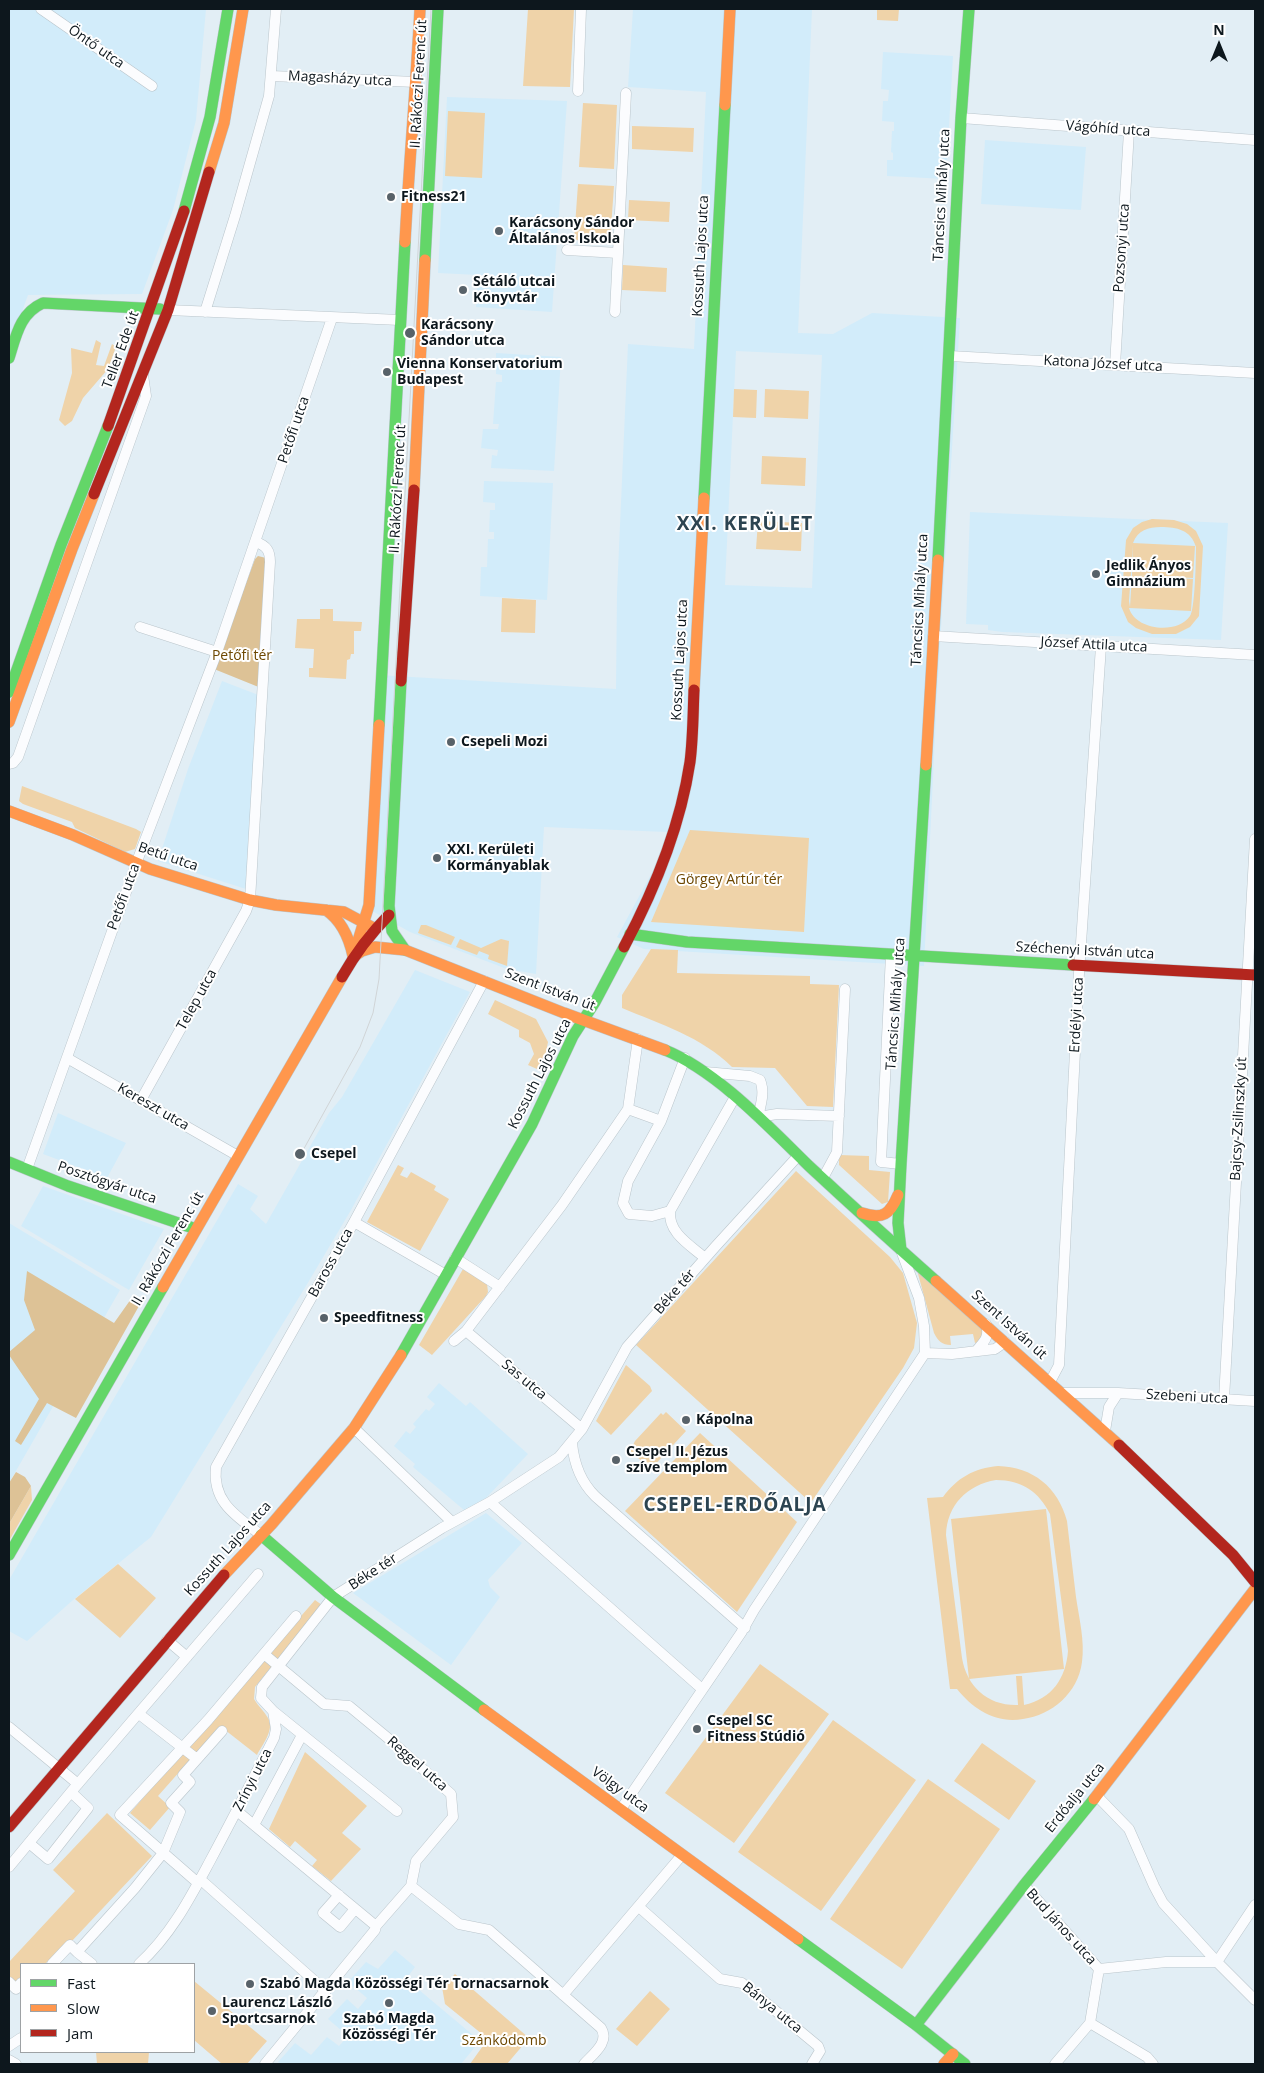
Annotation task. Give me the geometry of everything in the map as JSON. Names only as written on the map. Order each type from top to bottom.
[{"type":"street","name":"Öntő utca","points":[[41,9],[152,86]]},
{"type":"street","name":"Teller Ede út","points":[[9,692],[61,544],[118,401],[152,309],[182,220],[208,125],[228,9]]},
{"type":"street","name":"Teller Ede út","points":[[9,722],[72,549],[168,310],[224,123],[243,9]]},
{"type":"street","name":"Magasházy utca","points":[[276,9],[272,76],[416,82]]},
{"type":"street","name":"II. Rákóczi Ferenc út","points":[[353,957],[369,905],[392,510],[410,137],[416,82],[420,9]]},
{"type":"street","name":"II. Rákóczi Ferenc út","points":[[9,1555],[353,957],[389,915],[402,665],[413,511],[438,9]]},
{"type":"street","points":[[578,91],[581,9]]},
{"type":"street","name":"Kossuth Lajos utca","points":[[9,1827],[167,1640],[354,1428],[409,1343],[446,1274],[532,1124],[573,1036],[584,1020],[644,909],[668,849],[686,788],[690,761],[730,9]]},
{"type":"street","name":"Táncsics Mihály utca","points":[[901,1250],[898,1223],[901,1164],[950,356],[961,118],[969,9]]},
{"type":"street","points":[[205,312],[238,207],[269,96],[272,76]]},
{"type":"street","points":[[615,312],[626,93]]},
{"type":"street","name":"Vágóhíd utca","points":[[961,118],[1255,140]]},
{"type":"street","name":"Pozsonyi utca","points":[[1115,365],[1129,131]]},
{"type":"street","points":[[567,250],[618,253]]},
{"type":"street","points":[[9,358],[28,313],[33,306],[44,304],[400,320]]},
{"type":"street","name":"Petőfi utca","points":[[27,1168],[136,863],[217,652],[332,318]]},
{"type":"street","name":"Katona József utca","points":[[950,356],[1255,372]]},
{"type":"street","name":"Teller Ede út","points":[[9,764],[18,757],[146,396],[142,374]]},
{"type":"street","points":[[250,900],[270,562],[270,553],[267,547],[256,542]]},
{"type":"street","points":[[140,627],[217,652]]},
{"type":"street","name":"József Attila utca","points":[[933,636],[1255,655]]},
{"type":"street","name":"Erdélyi utca","points":[[1050,1382],[1059,1365],[1079,966],[1100,646]]},
{"type":"street","name":"Betű utca","points":[[9,811],[73,835],[136,863],[250,900],[281,906],[323,908],[344,912],[376,929]]},
{"type":"street","name":"Bajcsy-Zsilinszky út","points":[[1224,1399],[1251,975],[1255,839]]},
{"type":"street","points":[[344,912],[359,907],[370,889]]},
{"type":"street","name":"Telep utca","points":[[141,1100],[246,911],[250,900]]},
{"type":"street","points":[[323,908],[340,921],[348,936],[353,957]]},
{"type":"street","points":[[389,915],[392,931],[405,950]]},
{"type":"street","name":"Szent István út","points":[[376,929],[405,950],[685,1058],[706,1072],[758,1117],[858,1212],[1105,1431],[1233,1555],[1255,1582]]},
{"type":"street","points":[[630,934],[687,942],[914,956]]},
{"type":"street","name":"Szent István út","points":[[353,957],[368,948],[375,947],[405,950]]},
{"type":"street","points":[[891,955],[881,1162],[901,1164]]},
{"type":"street","name":"Széchenyi István utca","points":[[914,956],[1251,975]]},
{"type":"street","name":"Baross utca","points":[[261,1535],[232,1512],[221,1498],[216,1486],[216,1467],[354,1222],[484,981]]},
{"type":"street","points":[[823,1178],[837,1152],[846,989]]},
{"type":"street","points":[[454,1341],[466,1331],[562,1205],[628,1109],[638,1039]]},
{"type":"street","name":"Kereszt utca","points":[[67,1058],[238,1156]]},
{"type":"street","points":[[670,1211],[652,1216],[636,1215],[629,1214],[623,1205],[628,1181],[661,1121],[685,1058]]},
{"type":"street","points":[[706,1072],[750,1076],[760,1080],[763,1087],[758,1117],[777,1114],[839,1116]]},
{"type":"street","points":[[705,1258],[675,1232],[669,1221],[670,1211],[735,1097]]},
{"type":"street","points":[[628,1109],[661,1121]]},
{"type":"street","name":"Béke tér","points":[[333,1597],[452,1522],[490,1502],[551,1464],[582,1430],[627,1347],[798,1156]]},
{"type":"street","name":"Posztógyár utca","points":[[9,1162],[68,1186],[196,1229]]},
{"type":"street","name":"Táncsics Mihály utca","points":[[858,1212],[871,1216],[884,1216],[892,1208],[900,1192]]},
{"type":"street","points":[[354,1222],[446,1274]]},
{"type":"street","points":[[621,1809],[745,1628],[925,1353],[924,1326],[919,1298],[901,1250]]},
{"type":"street","points":[[455,1258],[500,1287]]},
{"type":"street","points":[[976,1351],[985,1342],[989,1333],[986,1324]]},
{"type":"street","name":"Sas utca","points":[[466,1331],[582,1430]]},
{"type":"street","points":[[925,1353],[942,1354],[995,1349],[1005,1342]]},
{"type":"street","name":"Szebeni utca","points":[[1063,1394],[1118,1394],[1255,1400]]},
{"type":"street","points":[[1105,1431],[1109,1407],[1118,1394]]},
{"type":"street","points":[[354,1428],[452,1522]]},
{"type":"street","points":[[572,1443],[579,1474],[589,1490],[745,1628]]},
{"type":"street","points":[[490,1502],[702,1689]]},
{"type":"street","name":"Völgy utca","points":[[261,1535],[333,1597],[448,1684],[916,2025],[966,2064]]},
{"type":"street","points":[[9,1867],[258,1574]]},
{"type":"street","name":"Erdőalja utca","points":[[916,2025],[1024,1885],[1097,1796],[1255,1589]]},
{"type":"street","points":[[333,1597],[264,1682],[261,1691],[263,1701],[397,1812]]},
{"type":"street","points":[[296,1616],[184,1747],[120,1815],[326,1991]]},
{"type":"street","points":[[167,1640],[187,1657]]},
{"type":"street","name":"Reggel utca","points":[[264,1654],[324,1704],[349,1706],[451,1794],[453,1817],[416,1861],[411,1886]]},
{"type":"street","name":"Zrínyi utca","points":[[140,1963],[169,1933],[237,1811],[274,1738],[276,1729],[274,1711]]},
{"type":"street","points":[[139,1714],[198,1759]]},
{"type":"street","points":[[9,1727],[78,1784]]},
{"type":"street","points":[[77,1952],[136,1888],[163,1853],[180,1812],[171,1803],[190,1782],[183,1775],[222,1731]]},
{"type":"street","points":[[254,1825],[302,1735]]},
{"type":"street","points":[[29,1844],[48,1859],[88,1808],[71,1792]]},
{"type":"street","points":[[1097,1796],[1130,1830],[1154,1886],[1164,1903],[1217,1962],[1255,2000]]},
{"type":"street","points":[[237,1811],[376,1926]]},
{"type":"street","points":[[564,1995],[682,1854]]},
{"type":"street","name":"Bud János utca","points":[[1024,1885],[1099,1969]]},
{"type":"street","points":[[265,2064],[376,1930],[376,1926],[411,1886],[459,1924],[489,1930],[602,2028],[605,2039],[584,2064]]},
{"type":"street","points":[[339,1895],[323,1913],[340,1927],[355,1909]]},
{"type":"street","points":[[1217,1962],[1255,1905]]},
{"type":"street","name":"Bánya utca","points":[[639,1907],[720,1979],[742,1982],[818,2046],[820,2051],[812,2064]]},
{"type":"street","points":[[53,1963],[70,1945],[91,1963]]},
{"type":"street","points":[[1055,2064],[1090,2023],[1099,1969],[1166,1962],[1217,1962]]},
{"type":"street","points":[[9,1982],[16,1989],[20,1984]]},
{"type":"street","points":[[1090,2023],[1147,2057],[1153,2064]]},
{"type":"street","points":[[9,2046],[20,2039]]},
{"type":"street","points":[[944,2064],[953,2054]]},
{"type":"street","points":[[9,2060],[16,2064]]},
{"type":"shaded area","points":[[9,9],[206,9],[196,120],[173,210],[142,294],[28,295],[9,348]]},
{"type":"shaded area","points":[[633,9],[812,9],[798,333],[833,334],[872,313],[960,318],[937,694],[924,966],[644,949],[617,937],[661,856],[667,832],[544,827],[536,974],[507,969],[410,932],[365,907],[378,675],[616,689],[617,593],[628,344],[694,349],[706,92],[628,87]],"holes":[[[736,351],[822,355],[812,588],[725,585]]]},
{"type":"shaded area","points":[[883,52],[953,56],[946,179],[887,176],[887,160],[893,160],[893,153],[891,152],[894,122],[882,121],[883,101],[888,101],[889,90],[881,89]]},
{"type":"shaded area","name":"Karácsony Sándor Általános Iskola","points":[[447,97],[567,101],[552,312],[476,307],[478,275],[438,273]]},
{"type":"shaded area","points":[[985,140],[1086,147],[1081,210],[981,204]]},
{"type":"shaded area","points":[[496,353],[561,357],[554,471],[491,468],[492,455],[497,456],[498,450],[481,448],[483,429],[498,429],[499,424],[493,424],[496,382],[502,382],[502,375],[496,374]]},
{"type":"shaded area","points":[[484,481],[553,483],[547,600],[480,596],[481,567],[487,567],[488,539],[494,539],[494,532],[489,532],[490,510],[495,510],[495,503],[483,502]]},
{"type":"shaded area","name":"Jedlik Ányos Gimnázium","points":[[970,512],[1228,523],[1221,640],[1002,632],[988,630],[988,625],[966,624]]},
{"type":"shaded area","points":[[222,681],[261,696],[246,889],[158,861],[188,769]]},
{"type":"shaded area","points":[[415,970],[470,992],[351,1210],[306,1286],[151,1537],[73,1600],[27,1641],[9,1631],[9,1580],[238,1184],[258,1196],[250,1209],[266,1224],[329,1113],[342,1097]]},
{"type":"shaded area","points":[[58,1113],[126,1143],[107,1178],[43,1154]]},
{"type":"shaded area","points":[[43,1186],[164,1229],[129,1290],[21,1226]]},
{"type":"shaded area","points":[[9,1223],[120,1290],[9,1483]]},
{"type":"shaded area","points":[[439,1383],[466,1406],[470,1402],[528,1454],[486,1498],[464,1510],[413,1467],[415,1464],[394,1446],[406,1431],[410,1434],[416,1427],[413,1424],[426,1409],[429,1411],[435,1404],[427,1397]]},
{"type":"shaded area","points":[[486,1513],[522,1543],[488,1580],[490,1587],[500,1597],[451,1665],[353,1593]]},
{"type":"shaded area","points":[[395,1950],[415,1967],[406,1979],[480,2041],[461,2064],[281,2064],[278,2062],[295,2043],[311,2055],[327,2037],[339,2046],[348,2036],[328,2019],[347,1999],[358,2009],[367,1998],[348,1982],[366,1962],[378,1969]]},
{"type":"green space","points":[[528,9],[574,9],[570,87],[523,86]]},
{"type":"green space","points":[[877,9],[899,9],[898,21],[877,20]]},
{"type":"green space","points":[[583,103],[617,105],[614,169],[579,167]]},
{"type":"green space","points":[[448,111],[485,113],[482,178],[445,176]]},
{"type":"green space","points":[[632,126],[694,128],[693,152],[632,149]]},
{"type":"green space","points":[[578,184],[614,186],[610,242],[574,240]]},
{"type":"green space","points":[[629,200],[670,202],[669,222],[628,220]]},
{"type":"green space","points":[[623,265],[667,268],[666,292],[622,290]]},
{"type":"green space","points":[[96,340],[101,343],[96,365],[104,366],[112,344],[116,347],[108,369],[83,398],[72,421],[65,426],[59,420],[72,373],[71,348],[92,353]]},
{"type":"green space","points":[[734,389],[757,390],[756,418],[733,417]]},
{"type":"green space","points":[[765,389],[809,391],[808,419],[764,417]]},
{"type":"green space","points":[[762,456],[806,458],[805,486],[761,484]]},
{"type":"green space","points":[[1152,519],[1174,520],[1187,524],[1196,531],[1203,546],[1199,616],[1190,627],[1176,634],[1152,634],[1136,628],[1128,622],[1121,606],[1126,540],[1133,528],[1142,522]],"holes":[[[1156,527],[1178,529],[1187,533],[1194,541],[1196,547],[1196,553],[1192,612],[1184,622],[1167,628],[1148,625],[1139,621],[1129,608],[1191,611],[1193,579],[1132,575],[1193,578],[1195,546],[1133,543],[1144,530]],[[1133,545],[1132,575],[1130,607],[1129,601]]]},
{"type":"green space","points":[[758,521],[802,523],[801,551],[756,549]]},
{"type":"green space","name":"Petőfi tér","points":[[258,556],[266,558],[261,688],[214,669],[255,559]]},
{"type":"green space","points":[[502,598],[536,600],[535,633],[501,632]]},
{"type":"green space","points":[[320,609],[333,609],[333,621],[362,622],[361,631],[354,631],[354,654],[351,654],[350,659],[347,660],[346,679],[309,677],[309,668],[313,668],[314,649],[295,648],[297,619],[320,619]]},
{"type":"green space","points":[[22,786],[136,829],[141,832],[135,849],[125,852],[75,828],[72,822],[23,804],[19,801]]},
{"type":"green space","name":"Görgey Artúr tér","points":[[690,830],[809,838],[804,932],[651,922]]},
{"type":"green space","points":[[421,925],[426,925],[455,937],[451,945],[418,933]]},
{"type":"green space","points":[[460,939],[481,948],[501,939],[509,941],[507,966],[488,959],[489,955],[479,951],[477,955],[456,947]]},
{"type":"green space","points":[[651,949],[678,950],[677,973],[810,976],[810,984],[839,985],[833,1107],[807,1106],[775,1068],[732,1067],[708,1047],[694,1039],[622,1008],[622,995]]},
{"type":"green space","points":[[495,1000],[536,1019],[548,1042],[546,1052],[537,1069],[528,1065],[534,1054],[530,1043],[519,1037],[519,1030],[488,1014]]},
{"type":"green space","points":[[839,1155],[869,1156],[869,1170],[890,1172],[888,1202],[882,1204],[839,1165]]},
{"type":"green space","points":[[398,1165],[404,1168],[400,1175],[407,1178],[411,1172],[436,1186],[434,1190],[449,1199],[420,1251],[367,1222]]},
{"type":"green space","points":[[796,1171],[890,1257],[903,1273],[917,1323],[914,1348],[903,1368],[812,1501],[809,1501],[636,1345]]},
{"type":"green space","points":[[463,1269],[487,1284],[488,1292],[432,1355],[419,1345]]},
{"type":"green space","points":[[917,1270],[985,1330],[979,1342],[975,1343],[973,1334],[950,1336],[951,1345],[939,1340],[934,1333]]},
{"type":"green space","points":[[27,1271],[114,1323],[131,1299],[139,1306],[76,1418],[47,1403],[21,1445],[15,1441],[39,1399],[9,1355],[9,1352],[35,1330],[24,1300]]},
{"type":"green space","points":[[626,1365],[650,1386],[652,1391],[611,1435],[596,1421]]},
{"type":"green space","points":[[666,1412],[686,1431],[651,1469],[630,1451],[635,1441],[661,1413],[663,1415]]},
{"type":"green space","points":[[700,1433],[797,1522],[737,1612],[625,1511]]},
{"type":"green space","points":[[989,1467],[1011,1467],[1022,1470],[1042,1481],[1057,1498],[1067,1521],[1082,1638],[1083,1654],[1080,1673],[1069,1693],[1062,1701],[1044,1713],[1023,1719],[1013,1720],[994,1717],[970,1703],[957,1689],[950,1689],[927,1498],[943,1497],[960,1479]],"holes":[[[996,1480],[1014,1482],[1029,1489],[1041,1499],[1050,1514],[1068,1651],[1064,1670],[1056,1686],[1042,1698],[1024,1705],[1022,1676],[1016,1676],[1018,1705],[997,1702],[988,1698],[974,1686],[969,1678],[962,1658],[946,1535],[950,1514],[961,1498],[976,1486]]]},
{"type":"green space","points":[[16,1472],[25,1477],[31,1486],[9,1524],[9,1483]]},
{"type":"green space","points":[[31,1486],[32,1500],[9,1541],[9,1524]]},
{"type":"green space","points":[[1046,1509],[1064,1669],[969,1679],[951,1519]]},
{"type":"green space","points":[[118,1564],[156,1598],[120,1638],[75,1599]]},
{"type":"green space","points":[[315,1600],[322,1605],[255,1687],[254,1699],[270,1723],[267,1737],[257,1755],[220,1726],[158,1796],[170,1807],[150,1830],[130,1813]]},
{"type":"green space","points":[[760,1664],[829,1714],[734,1843],[665,1793]]},
{"type":"green space","points":[[833,1720],[916,1780],[821,1911],[738,1852]]},
{"type":"green space","points":[[982,1743],[1036,1781],[1009,1820],[954,1781]]},
{"type":"green space","points":[[305,1752],[367,1806],[342,1833],[361,1849],[331,1881],[312,1866],[317,1860],[295,1841],[290,1847],[269,1829]]},
{"type":"green space","points":[[928,1779],[1000,1829],[902,1969],[830,1919]]},
{"type":"green space","points":[[107,1813],[152,1856],[71,1942],[68,1940],[46,1963],[20,1963],[20,1981],[16,1985],[9,1978],[9,1962],[75,1891],[53,1870]]},
{"type":"green space","name":"Szánkódomb","points":[[455,1974],[529,2038],[507,2064],[470,2064],[485,2043],[482,2034],[445,2004],[442,1987]]},
{"type":"green space","name":"Laurencz László Sportcsarnok","points":[[195,1982],[267,2041],[247,2064],[222,2064],[195,2041]]},
{"type":"green space","points":[[650,1991],[670,2009],[637,2046],[616,2029]]},
{"type":"green space","points":[[96,2053],[149,2053],[148,2064],[97,2064]]},
{"type":"tram line","points":[[301,1154],[360,1047],[373,1013],[379,979],[431,9]]},
{"type":"traffic: fast","points":[[184,211],[210,117],[228,9]]},
{"type":"traffic: fast","points":[[425,260],[438,9]]},
{"type":"traffic: fast","points":[[938,560],[961,118],[969,9]]},
{"type":"traffic: fast","points":[[704,498],[725,105]]},
{"type":"traffic: fast","points":[[379,725],[405,242]]},
{"type":"traffic: fast","points":[[9,358],[24,319],[35,307],[43,303],[160,309]]},
{"type":"traffic: fast","points":[[9,692],[61,545],[108,426]]},
{"type":"traffic: fast","points":[[401,681],[389,906],[392,931],[405,950]]},
{"type":"traffic: fast","points":[[901,1250],[898,1223],[901,1164],[926,765]]},
{"type":"traffic: fast","points":[[630,934],[687,942],[1073,965]]},
{"type":"traffic: fast","points":[[401,1355],[532,1124],[573,1036],[595,1002],[624,947]]},
{"type":"traffic: fast","points":[[665,1050],[704,1072],[742,1101],[825,1181],[936,1281]]},
{"type":"traffic: fast","points":[[9,1162],[68,1186],[196,1229]]},
{"type":"traffic: fast","points":[[9,1555],[163,1287]]},
{"type":"traffic: fast","points":[[261,1535],[333,1597],[484,1710]]},
{"type":"traffic: fast","points":[[916,2025],[1024,1885],[1094,1799]]},
{"type":"traffic: fast","points":[[798,1939],[916,2025],[965,2064]]},
{"type":"traffic: slow","points":[[209,172],[224,123],[243,9]]},
{"type":"traffic: slow","points":[[405,242],[420,9]]},
{"type":"traffic: slow","points":[[725,105],[730,9]]},
{"type":"traffic: slow","points":[[414,490],[425,260]]},
{"type":"traffic: slow","points":[[9,722],[94,494]]},
{"type":"traffic: slow","points":[[694,690],[704,498]]},
{"type":"traffic: slow","points":[[926,765],[938,560]]},
{"type":"traffic: slow","points":[[353,957],[369,905],[379,725]]},
{"type":"traffic: slow","points":[[9,811],[73,835],[150,869],[250,900],[276,905],[344,912],[372,927]]},
{"type":"traffic: slow","points":[[326,910],[332,914],[344,930],[353,956]]},
{"type":"traffic: slow","points":[[353,957],[362,951],[375,947],[405,950],[564,1013],[665,1050]]},
{"type":"traffic: slow","points":[[163,1287],[342,977]]},
{"type":"traffic: slow","points":[[862,1213],[875,1216],[885,1214],[892,1207],[898,1195]]},
{"type":"traffic: slow","points":[[936,1281],[1119,1445]]},
{"type":"traffic: slow","points":[[224,1575],[271,1525],[354,1428],[401,1355]]},
{"type":"traffic: slow","points":[[1094,1799],[1255,1589]]},
{"type":"traffic: slow","points":[[484,1710],[798,1939]]},
{"type":"traffic: slow","points":[[944,2064],[953,2054]]},
{"type":"traffic: jam","points":[[94,494],[168,310],[209,172]]},
{"type":"traffic: jam","points":[[108,426],[184,211]]},
{"type":"traffic: jam","points":[[401,681],[414,490]]},
{"type":"traffic: jam","points":[[624,947],[656,880],[680,811],[690,762],[694,690]]},
{"type":"traffic: jam","points":[[342,977],[375,929],[389,915]]},
{"type":"traffic: jam","points":[[1073,965],[1255,975]]},
{"type":"traffic: jam","points":[[1119,1445],[1233,1555],[1255,1582]]},
{"type":"traffic: jam","points":[[9,1827],[224,1575]]},
{"type":"place","name":"Fitness21","points":[[391,197]]},
{"type":"place","name":"Karácsony Sándor Általános Iskola","points":[[499,231]]},
{"type":"place","name":"Sétáló utcai Könyvtár","points":[[463,290]]},
{"type":"place","name":"Karácsony Sándor utca","points":[[410,333]]},
{"type":"place","name":"Vienna Konservatorium Budapest","points":[[387,372]]},
{"type":"place","name":"Jedlik Ányos Gimnázium","points":[[1096,574]]},
{"type":"place","name":"Csepeli Mozi","points":[[451,742]]},
{"type":"place","name":"XXI. Kerületi Kormányablak","points":[[437,858]]},
{"type":"place","name":"Csepel","points":[[300,1154]]},
{"type":"place","name":"Speedfitness","points":[[324,1318]]},
{"type":"place","name":"Kápolna","points":[[686,1420]]},
{"type":"place","name":"Csepel II. Jézus szíve templom","points":[[616,1460]]},
{"type":"place","name":"Csepel SC Fitness Stúdió","points":[[697,1729]]},
{"type":"place","name":"Szabó Magda Közösségi Tér Tornacsarnok","points":[[250,1984]]},
{"type":"place","name":"Szabó Magda Közösségi Tér","points":[[389,2003]]},
{"type":"place","name":"Laurencz László Sportcsarnok","points":[[212,2011]]},
{"type":"district","name":"XXI. KERÜLET","points":[[745,525]]},
{"type":"district","name":"CSEPEL-ERDŐALJA","points":[[735,1506]]}]
